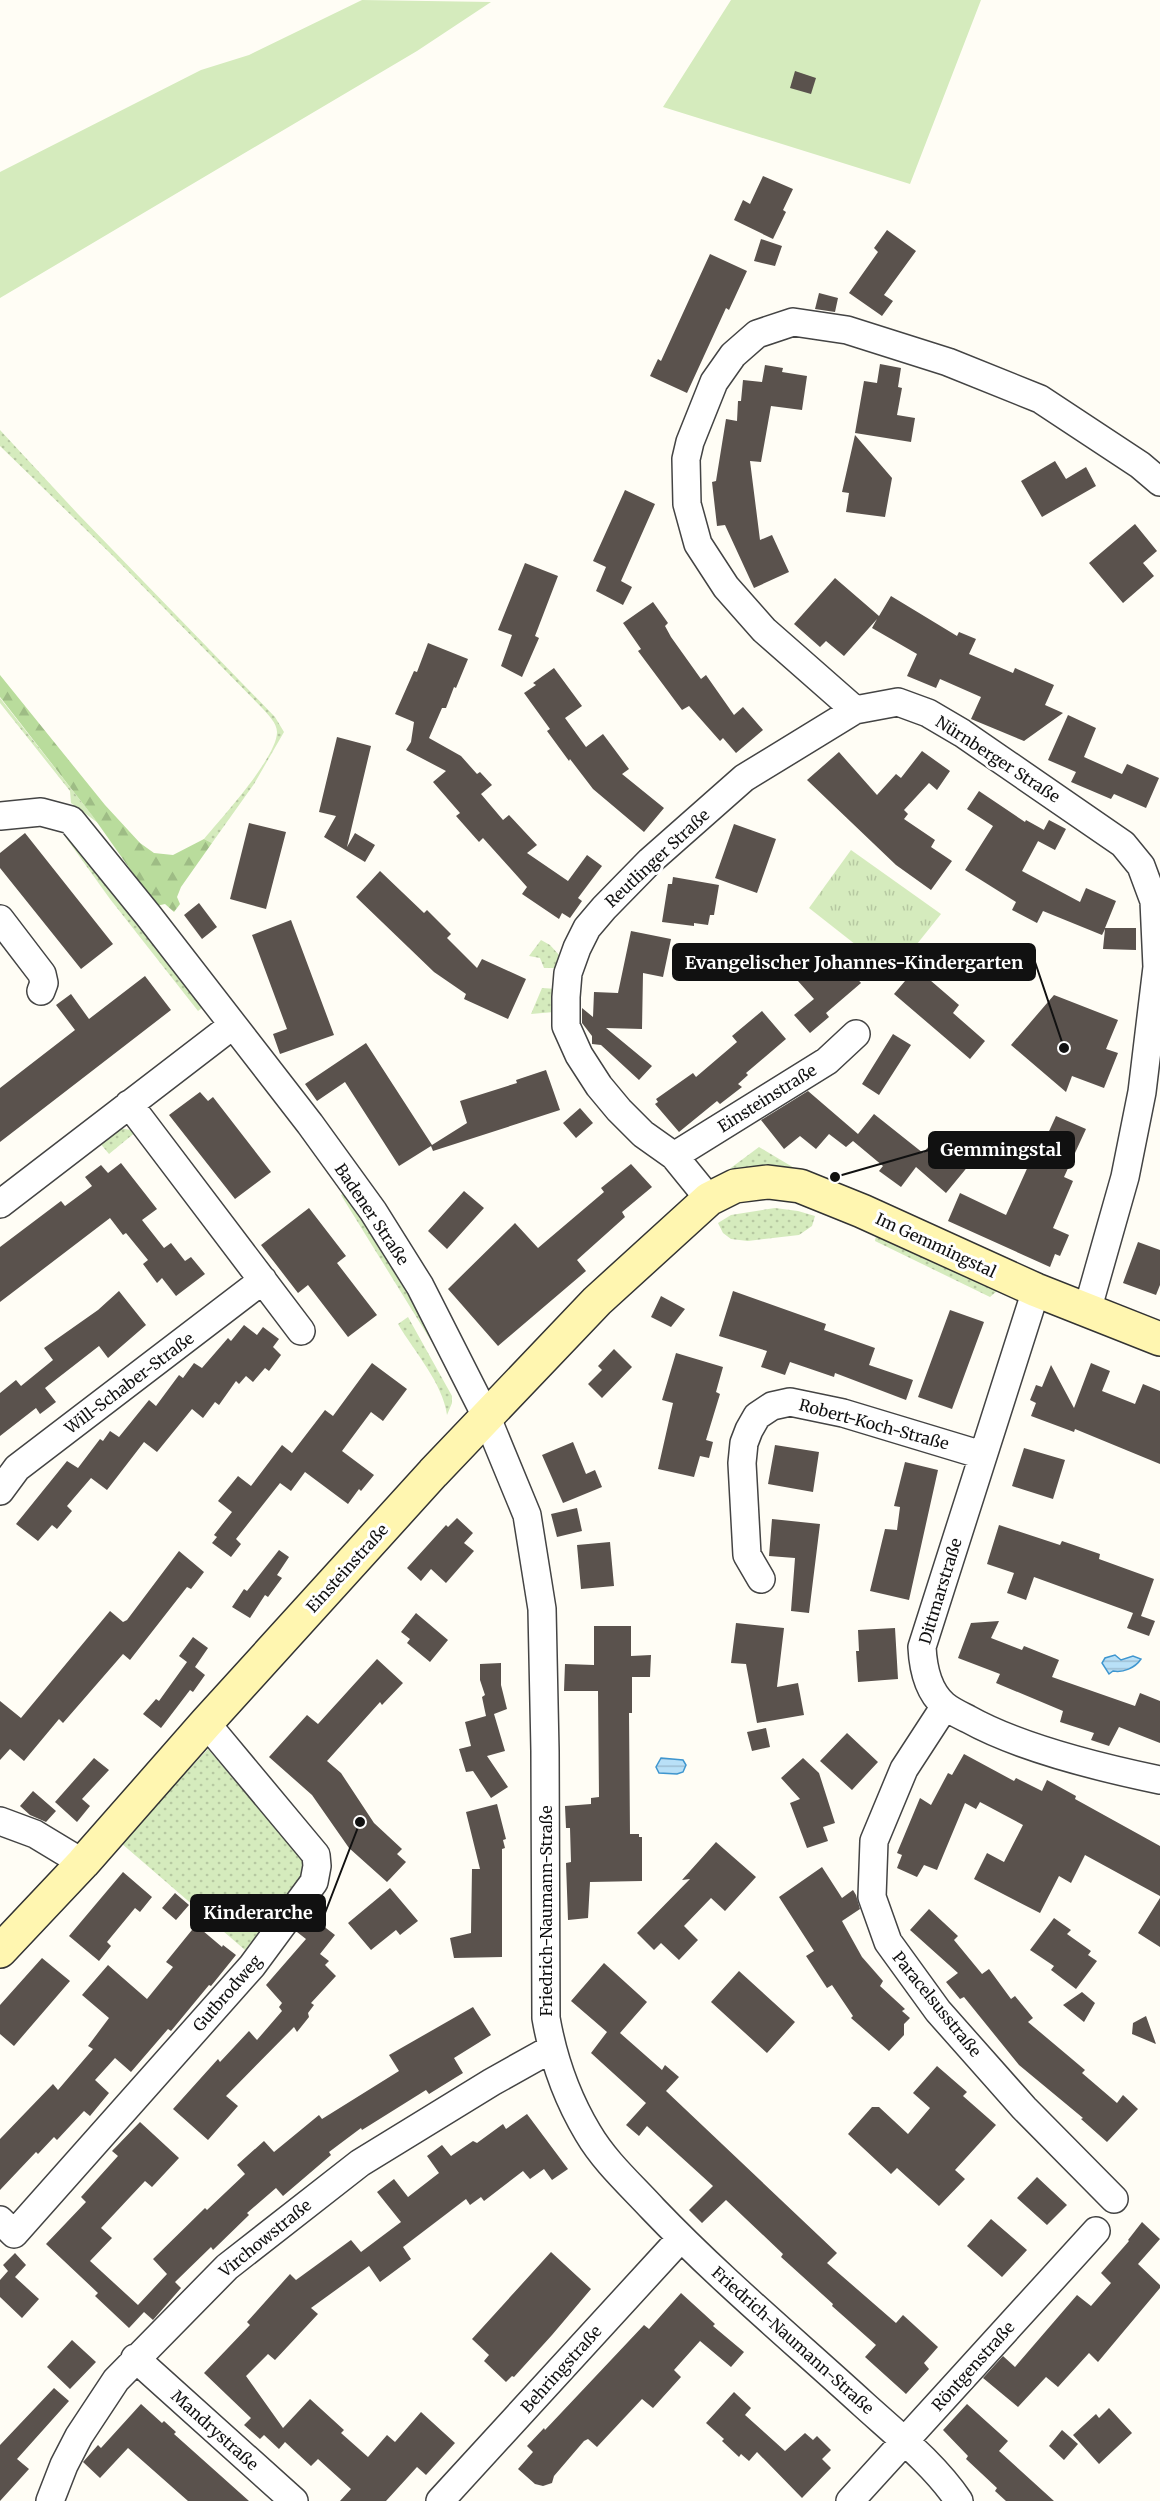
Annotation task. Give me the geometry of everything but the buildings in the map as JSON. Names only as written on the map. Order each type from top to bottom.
[{"type":"street","points":[[855,710],[764,630],[726,587],[698,544],[687,504],[686,459],[690,442],[714,382],[733,355],[757,334],[794,322],[847,330],[948,362],[1040,399],[1140,465],[1160,482]]},
{"type":"street","name":"Nürnberger Straße","points":[[855,710],[898,702],[928,713],[962,733],[1123,844],[1141,866],[1154,901],[1157,966],[1142,1092],[1125,1177],[1087,1311]]},
{"type":"street","name":"Reutlinger Straße","points":[[709,1199],[674,1156],[643,1134],[619,1110],[579,1055],[566,1026],[568,973],[587,928],[625,884],[744,778],[855,710]]},
{"type":"street","name":"Badener Straße","points":[[0,816],[41,812],[71,820],[148,915],[310,1124],[373,1210],[420,1286],[487,1418]]},
{"type":"street","points":[[0,919],[42,974],[44,983],[41,991]]},
{"type":"street","points":[[0,1204],[232,1025]]},
{"type":"street","name":"Einsteinstraße","points":[[674,1156],[827,1061],[856,1034]]},
{"type":"street","points":[[129,1104],[301,1331]]},
{"type":"street","name":"Im Gemmingstal","points":[[709,1199],[735,1186],[768,1182],[800,1186],[862,1211],[1036,1290],[1160,1339]]},
{"type":"street","name":"Einsteinstraße","points":[[0,1951],[428,1478],[597,1301],[709,1199]]},
{"type":"street","name":"Will-Schaber-Straße","points":[[0,1491],[17,1468],[263,1280]]},
{"type":"street","name":"Dittmarstraße","points":[[1036,1290],[922,1647],[923,1668],[936,1696],[945,1706],[985,1728],[1036,1747],[1129,1774],[1160,1780]]},
{"type":"street","name":"Robert-Koch-Straße","points":[[761,1578],[747,1555],[742,1463],[744,1443],[749,1430],[757,1416],[772,1406],[790,1402],[843,1413],[982,1455]]},
{"type":"street","name":"Friedrich-Naumann-Straße","points":[[487,1418],[527,1515],[542,1609],[546,2018],[551,2049],[575,2107],[589,2134],[608,2160],[681,2238],[904,2441],[949,2487],[959,2501]]},
{"type":"street","name":"Paracelsusstraße","points":[[945,1706],[904,1769],[874,1840],[872,1898],[888,1942],[938,2011],[1024,2108],[1114,2199]]},
{"type":"street","name":"Gutbrodweg","points":[[0,2220],[14,2234],[252,1966],[314,1882],[317,1866],[316,1855],[206,1723]]},
{"type":"street","points":[[0,1821],[35,1834],[82,1863]]},
{"type":"street","name":"Virchowstraße","points":[[50,2501],[64,2465],[79,2436],[116,2380],[226,2267],[360,2163],[492,2082],[551,2049]]},
{"type":"street","name":"Röntgenstraße","points":[[850,2501],[1096,2231]]},
{"type":"street","name":"Behringstraße","points":[[440,2501],[681,2238]]},
{"type":"street","name":"Mandrystraße","points":[[135,2358],[294,2501]]},
{"type":"green space","points":[[362,0],[491,2],[417,51],[0,298],[0,172],[201,70],[249,55]]},
{"type":"green space","points":[[731,0],[981,0],[910,184],[663,107]]},
{"type":"green space","points":[[0,430],[275,717],[284,732],[254,784],[212,843],[204,839],[247,787],[268,757],[275,743],[276,725],[115,558],[0,446]]},
{"type":"green space","points":[[0,675],[105,805],[140,843],[154,853],[173,855],[204,839],[212,843],[181,887],[177,897],[180,904],[174,912],[165,904],[156,906],[94,818],[0,697]]},
{"type":"green space","points":[[0,698],[98,823],[71,803],[70,791],[0,703]]},
{"type":"green space","points":[[64,835],[75,843],[203,1007],[198,1011],[110,899]]},
{"type":"green space","points":[[851,850],[941,914],[893,974],[809,908]]},
{"type":"green space","points":[[541,940],[550,945],[560,956],[559,968],[544,968],[540,958],[529,956]]},
{"type":"green space","points":[[542,988],[557,989],[554,1012],[531,1014]]},
{"type":"green space","points":[[119,1128],[137,1131],[109,1154],[99,1142]]},
{"type":"green space","points":[[759,1147],[806,1175],[716,1179]]},
{"type":"green space","points":[[346,1192],[446,1354],[441,1357],[341,1195]]},
{"type":"green space","points":[[775,1208],[815,1216],[812,1226],[799,1235],[748,1241],[731,1239],[723,1233],[718,1223],[731,1215]]},
{"type":"green space","points":[[876,1235],[887,1238],[997,1291],[990,1297],[875,1241]]},
{"type":"green space","points":[[408,1317],[452,1396],[447,1415],[434,1379],[398,1324]]},
{"type":"green space","points":[[208,1749],[311,1870],[245,1950],[121,1843]]},
{"type":"water","points":[[1115,1655],[1121,1660],[1133,1656],[1141,1659],[1128,1669],[1113,1671],[1109,1674],[1102,1663],[1105,1658]]},
{"type":"water","points":[[661,1758],[683,1760],[686,1765],[683,1772],[659,1773],[656,1767]]},
{"type":"place","name":"Evangelischer Johannes-Kindergarten","points":[[1064,1048]]},
{"type":"place","name":"Gemmingstal","points":[[835,1177]]},
{"type":"place","name":"Kinderarche","points":[[360,1822]]}]
